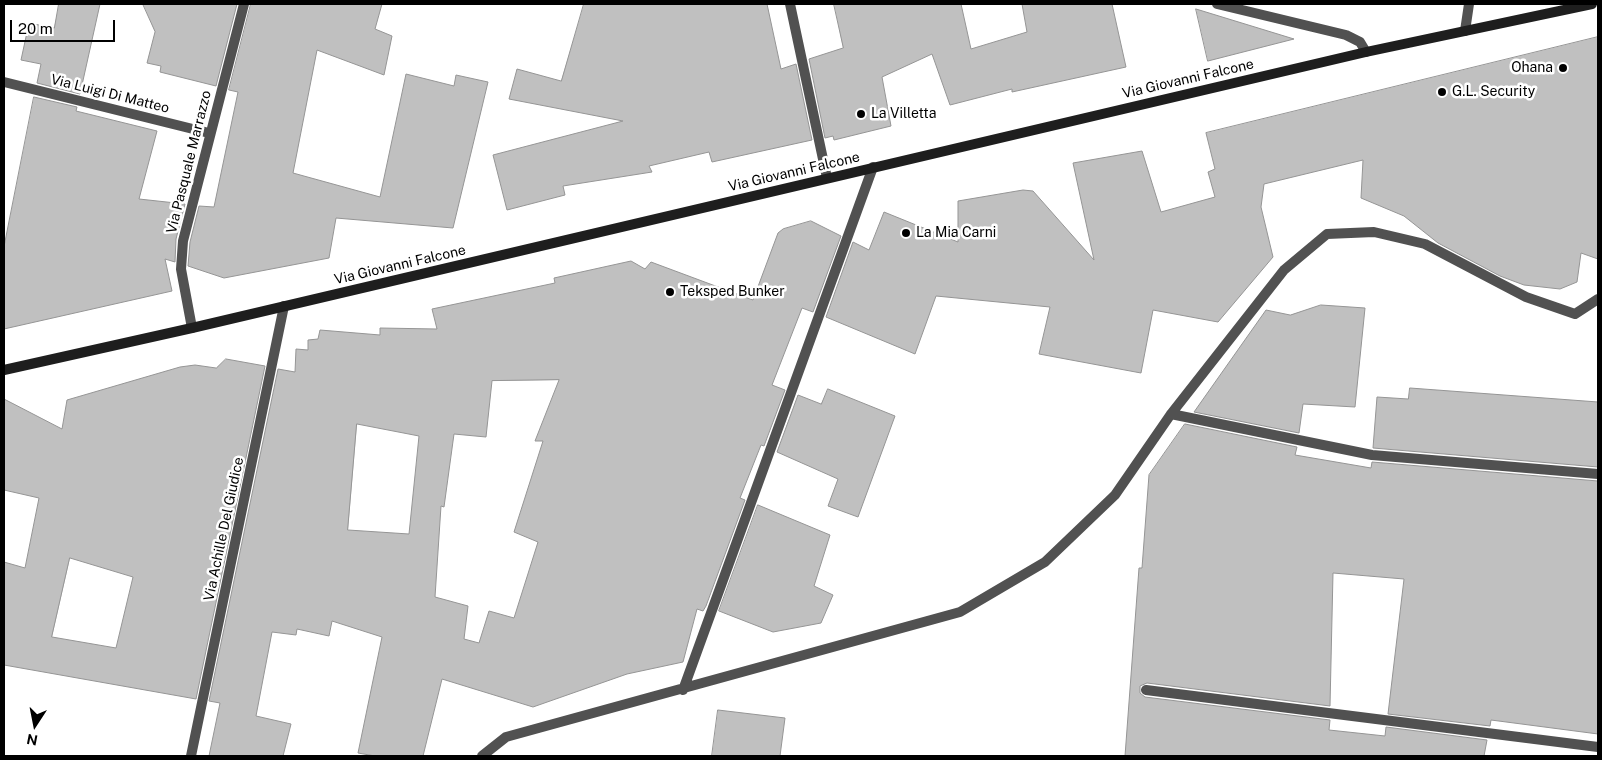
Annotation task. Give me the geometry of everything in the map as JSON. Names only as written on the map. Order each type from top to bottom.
[{"type":"main road","name":"Via Giovanni Falcone","points":[[4,370],[192,328],[1366,52],[1592,4]]},
{"type":"street","name":"Via Pasquale Marrazzo","points":[[192,328],[181,269],[183,250],[209,133],[244,4]]},
{"type":"street","points":[[790,4],[828,178]]},
{"type":"street","points":[[1217,4],[1346,35],[1360,42],[1366,52]]},
{"type":"street","points":[[1465,30],[1469,4]]},
{"type":"street","name":"Via Luigi Di Matteo","points":[[4,82],[209,133]]},
{"type":"street","points":[[682,690],[873,167]]},
{"type":"street","points":[[482,756],[506,737],[960,612],[1045,562],[1116,495],[1171,414],[1284,270],[1327,234],[1374,232],[1425,244],[1526,297],[1576,314],[1598,299]]},
{"type":"street","name":"Via Achille Del Giudice","points":[[191,756],[284,306]]},
{"type":"street","points":[[1171,414],[1372,455],[1598,474]]},
{"type":"street","points":[[1146,690],[1598,746]]},
{"type":"building","points":[[59,4],[100,4],[80,94],[37,83],[41,64],[21,60],[29,23],[54,28]]},
{"type":"building","points":[[143,4],[237,4],[216,86],[160,72],[161,66],[147,63],[155,32]]},
{"type":"building","points":[[251,4],[382,4],[375,29],[392,36],[384,75],[317,50],[293,173],[380,197],[406,74],[454,86],[456,75],[488,82],[453,228],[336,218],[329,258],[224,278],[188,266],[190,242],[199,206],[214,207],[238,92],[229,90]]},
{"type":"building","points":[[584,4],[767,4],[781,69],[796,64],[812,140],[712,162],[709,152],[649,166],[652,172],[563,186],[565,195],[507,210],[493,155],[623,121],[509,99],[517,69],[561,81]]},
{"type":"building","points":[[834,4],[961,4],[971,49],[1027,32],[1022,4],[1112,4],[1126,67],[1012,92],[1012,89],[950,105],[932,54],[882,77],[891,126],[834,140],[833,136],[825,138],[809,59],[843,48]]},
{"type":"building","points":[[1196,9],[1294,39],[1208,61]]},
{"type":"building","points":[[1598,37],[1598,259],[1581,253],[1577,282],[1560,289],[1524,285],[1500,276],[1438,243],[1404,216],[1361,198],[1363,160],[1264,184],[1261,207],[1273,257],[1218,322],[1153,310],[1141,373],[1039,354],[1050,307],[936,296],[915,354],[826,317],[853,242],[869,250],[884,212],[958,242],[958,201],[1023,190],[1033,191],[1094,260],[1073,163],[1142,151],[1161,212],[1215,197],[1208,172],[1215,169],[1206,133]]},
{"type":"building","points":[[34,97],[77,107],[76,111],[157,131],[139,199],[185,204],[176,239],[175,262],[165,259],[172,291],[4,329],[4,247]]},
{"type":"building","points":[[811,221],[841,236],[813,312],[802,308],[772,385],[785,390],[764,446],[761,445],[740,498],[745,500],[706,606],[703,611],[697,609],[683,662],[627,674],[533,707],[442,679],[423,756],[375,756],[358,753],[382,637],[332,621],[329,636],[297,629],[296,635],[272,632],[256,716],[291,724],[283,756],[209,756],[220,703],[209,701],[278,369],[295,372],[296,349],[308,350],[308,340],[318,339],[320,330],[380,335],[380,328],[437,329],[432,309],[555,283],[554,278],[631,261],[645,269],[651,262],[753,300],[778,233],[783,229]],"holes":[[[559,380],[535,441],[543,441],[514,532],[538,542],[514,618],[489,611],[479,643],[464,639],[468,606],[435,597],[441,506],[444,507],[454,434],[486,437],[492,381]],[[357,424],[419,436],[409,534],[348,530]]]},
{"type":"building","points":[[1321,305],[1365,308],[1355,407],[1303,404],[1299,433],[1194,412],[1266,310],[1290,315]]},
{"type":"building","points":[[226,359],[265,366],[196,699],[4,665],[4,562],[25,568],[39,498],[4,490],[4,399],[62,429],[67,400],[180,367],[195,365],[216,368]],"holes":[[[70,558],[133,577],[116,648],[52,637]]]},
{"type":"building","points":[[1410,388],[1598,402],[1598,467],[1373,448],[1377,397],[1408,399]]},
{"type":"building","points":[[828,389],[895,416],[858,517],[828,506],[838,479],[777,452],[798,395],[821,404]]},
{"type":"building","points":[[1185,424],[1297,447],[1295,455],[1371,468],[1372,462],[1598,481],[1598,734],[1491,720],[1490,726],[1388,714],[1404,579],[1333,573],[1330,706],[1147,683],[1140,686],[1140,693],[1145,697],[1330,720],[1329,730],[1385,736],[1386,727],[1487,740],[1484,756],[1125,756],[1139,568],[1142,568],[1149,475]]},
{"type":"building","points":[[758,505],[830,535],[814,586],[833,595],[821,623],[773,632],[719,611]]},
{"type":"building","points":[[718,710],[785,718],[780,756],[712,756]]},
{"type":"place","name":"Ohana","points":[[1563,68]]},
{"type":"place","name":"G.L. Security","points":[[1442,92]]},
{"type":"place","name":"La Villetta","points":[[861,114]]},
{"type":"place","name":"La Mia Carni","points":[[906,233]]},
{"type":"place","name":"Teksped Bunker","points":[[670,292]]}]
